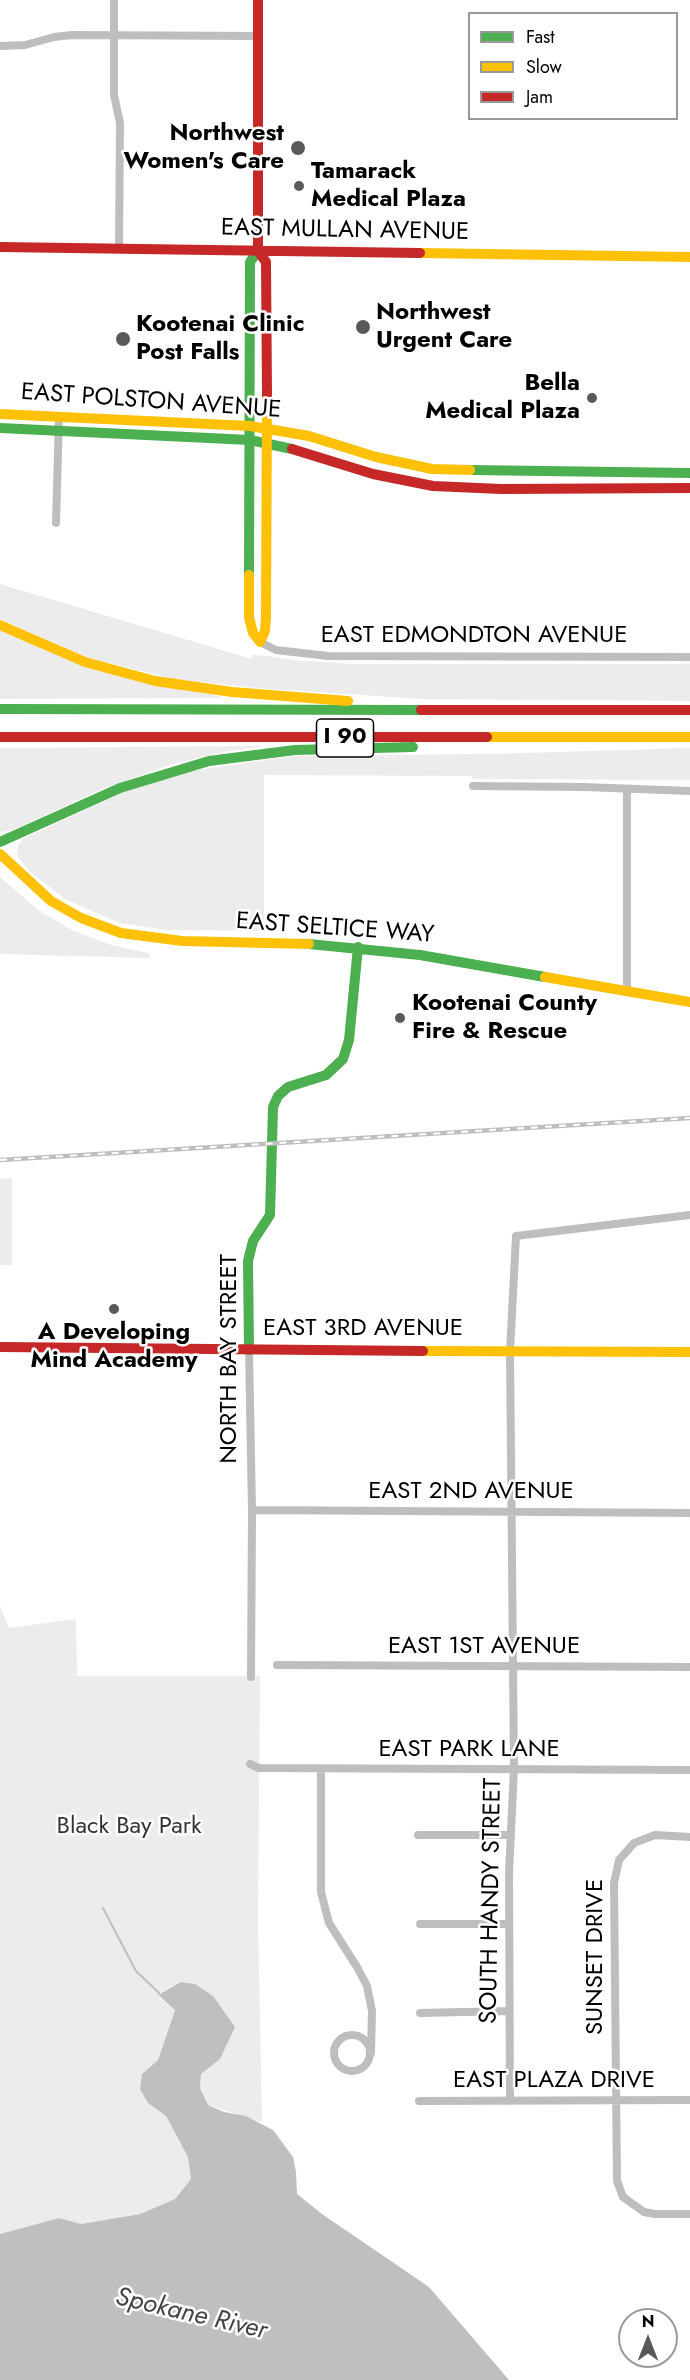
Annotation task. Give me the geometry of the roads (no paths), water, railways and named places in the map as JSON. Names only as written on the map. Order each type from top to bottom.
[{"type":"main road","points":[[258,0],[258,251],[250,262],[249,617],[253,633],[260,642],[265,631],[266,617],[267,428],[266,262],[258,251]]},
{"type":"main road","name":"EAST MULLAN AVENUE","points":[[0,247],[690,257]]},
{"type":"main road","name":"EAST POLSTON AVENUE","points":[[0,414],[267,428],[309,436],[376,457],[432,469],[690,473]]},
{"type":"main road","name":"EAST POLSTON AVENUE","points":[[0,428],[250,440],[309,453],[382,476],[433,486],[501,489],[690,488]]},
{"type":"main road","points":[[0,625],[86,662],[155,681],[232,692],[474,710]]},
{"type":"main road","name":"I 90","points":[[0,709],[690,710]]},
{"type":"main road","name":"I 90","points":[[0,737],[690,737]]},
{"type":"main road","points":[[0,842],[130,784],[175,770],[237,756],[295,750],[517,746],[673,737]]},
{"type":"main road","name":"EAST SELTICE WAY","points":[[0,854],[51,901],[81,918],[121,933],[182,941],[358,947],[476,963],[690,1002]]},
{"type":"main road","name":"NORTH BAY STREET","points":[[249,1350],[248,1261],[253,1240],[270,1215],[272,1207],[270,1143],[273,1107],[278,1096],[288,1087],[326,1075],[343,1059],[349,1040],[358,947]]},
{"type":"main road","name":"EAST 3RD AVENUE","points":[[0,1347],[690,1352]]},
{"type":"street","points":[[114,0],[114,95],[120,123],[120,248]]},
{"type":"street","points":[[0,46],[16,46],[54,37],[259,36]]},
{"type":"street","points":[[56,523],[59,417]]},
{"type":"street","name":"EAST EDMONDTON AVENUE","points":[[260,642],[276,650],[328,656],[690,657]]},
{"type":"street","points":[[473,786],[690,791]]},
{"type":"street","points":[[627,789],[627,992]]},
{"type":"street","name":"SOUTH HANDY STREET","points":[[510,2101],[509,1924],[514,1769],[510,1351],[516,1236],[690,1215]]},
{"type":"street","name":"NORTH BAY STREET","points":[[249,1350],[252,1510],[251,1677]]},
{"type":"street","name":"EAST 2ND AVENUE","points":[[252,1510],[690,1513]]},
{"type":"street","name":"EAST 1ST AVENUE","points":[[277,1665],[690,1667]]},
{"type":"street","name":"EAST PARK LANE","points":[[250,1764],[259,1768],[690,1770]]},
{"type":"street","points":[[321,1768],[320,1884],[322,1900],[333,1932],[367,1986],[372,2010],[371,2053],[367,2065],[362,2069],[350,2071],[339,2066],[334,2049],[340,2039],[367,2026],[372,2010]]},
{"type":"street","points":[[418,1835],[511,1835]]},
{"type":"street","name":"SUNSET DRIVE","points":[[690,1837],[655,1835],[640,1839],[623,1853],[615,1868],[614,1883],[617,2181],[620,2193],[632,2205],[644,2212],[690,2214]]},
{"type":"street","points":[[420,1924],[509,1924]]},
{"type":"street","points":[[420,2013],[509,2011]]},
{"type":"street","points":[[351,2034],[367,2042],[371,2053]]},
{"type":"street","name":"EAST PLAZA DRIVE","points":[[419,2101],[690,2100]]},
{"type":"water","name":"Spokane River","points":[[181,1982],[195,1984],[213,1996],[235,2027],[220,2059],[201,2074],[200,2088],[208,2105],[224,2112],[246,2116],[273,2130],[293,2157],[297,2194],[322,2214],[429,2287],[509,2380],[0,2380],[0,2234],[59,2218],[81,2224],[140,2214],[175,2199],[191,2179],[188,2157],[166,2116],[148,2103],[140,2089],[142,2074],[158,2060],[175,2010],[158,1995]]},
{"type":"waterway","points":[[103,1908],[136,1971],[159,1993]]},
{"type":"railway","points":[[0,1160],[690,1118]]},
{"type":"place","name":"Northwest Women's Care","points":[[298,148]]},
{"type":"place","name":"Tamarack Medical Plaza","points":[[299,186]]},
{"type":"place","name":"Northwest Urgent Care","points":[[363,327]]},
{"type":"place","name":"Kootenai Clinic Post Falls","points":[[123,339]]},
{"type":"place","name":"Bella Medical Plaza","points":[[592,398]]},
{"type":"place","name":"Kootenai County Fire & Rescue","points":[[400,1018]]},
{"type":"place","name":"A Developing Mind Academy","points":[[114,1309]]},
{"type":"park label","name":"Black Bay Park","points":[[129,1827]]}]
